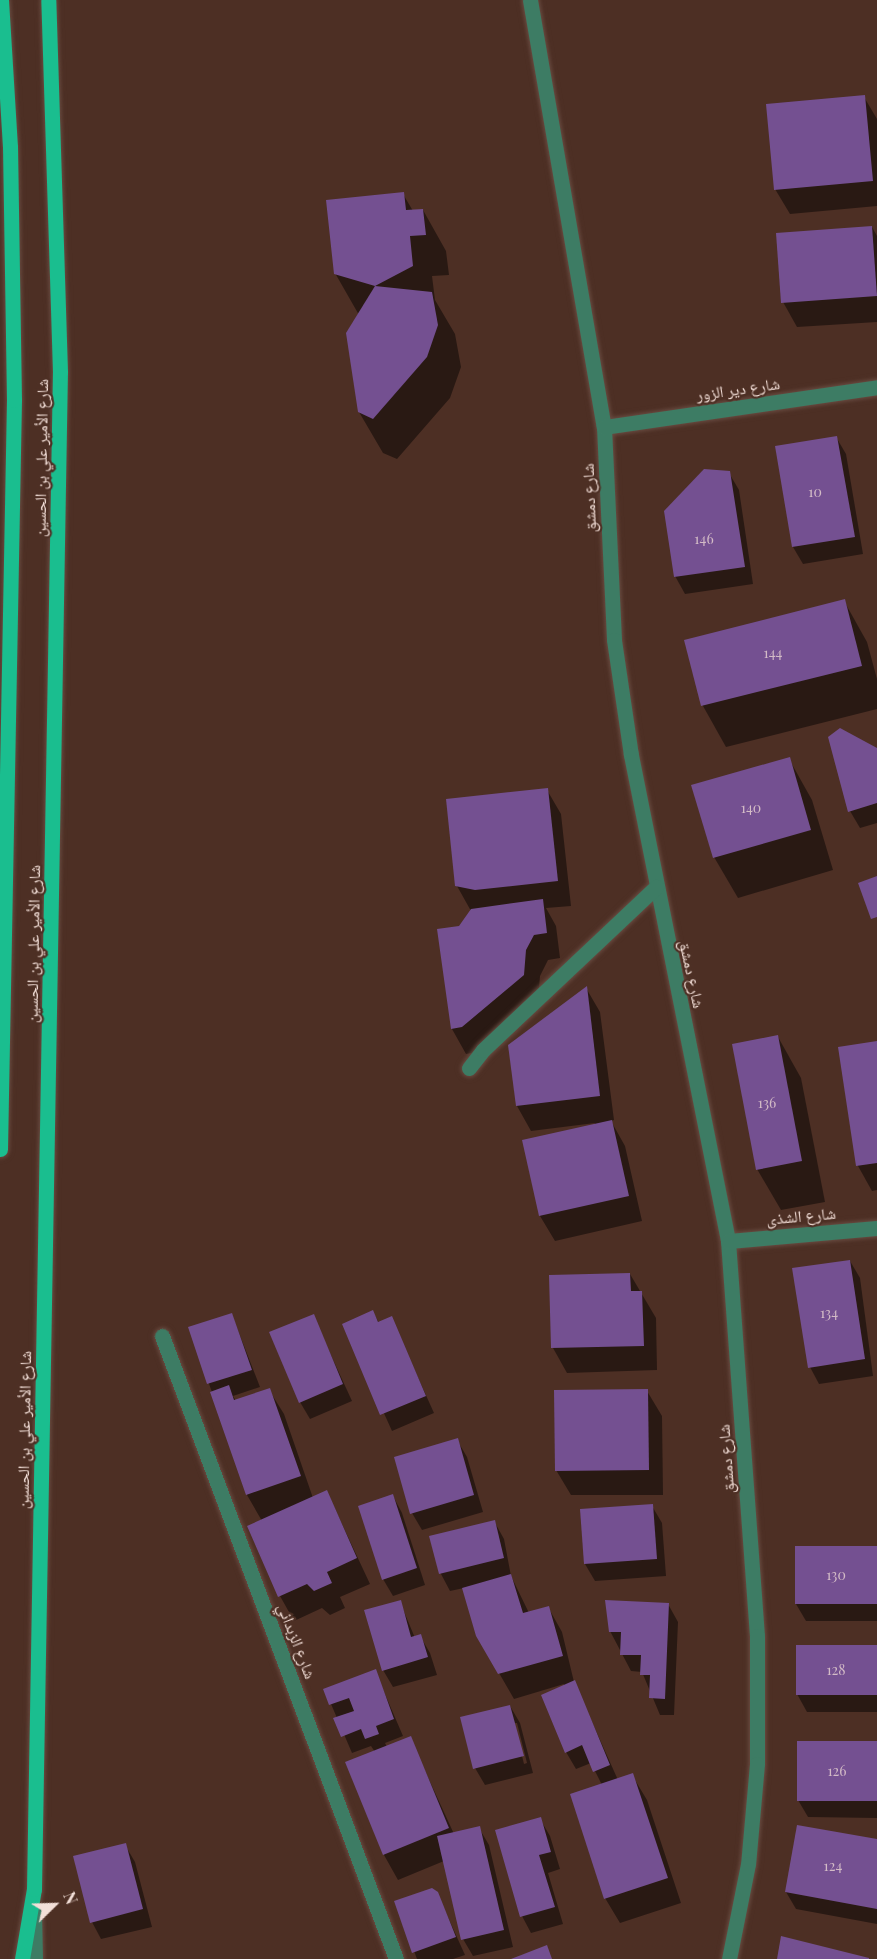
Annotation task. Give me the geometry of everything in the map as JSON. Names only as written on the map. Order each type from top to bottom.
[{"type":"main road","name":"شارع الأمير علي بن الحسين","points":[[0,1149],[14,400],[10,147],[1,0]]},
{"type":"main road","name":"شارع الأمير علي بن الحسين","points":[[22,1959],[34,1889],[60,372],[53,68],[48,0]]},
{"type":"street","name":"شارع دمشق","points":[[530,0],[604,427],[614,640],[656,887],[728,1241],[757,1636],[757,1764],[748,1864],[729,1959]]},
{"type":"street","name":"شارع دير الزور","points":[[604,427],[877,387]]},
{"type":"street","points":[[469,1068],[483,1050],[656,887]]},
{"type":"street","name":"شارع الشذى","points":[[728,1241],[877,1228]]},
{"type":"street","name":"شارع الزبداني","points":[[162,1336],[396,1959]]},
{"type":"street","name":"شارع الأمير علي بن الحسين","points":[[34,1889],[35,1959]]},
{"type":"building","points":[[865,95],[873,181],[774,190],[766,104]]},
{"type":"building","points":[[404,192],[406,210],[423,209],[426,235],[410,236],[413,266],[375,286],[334,274],[326,200]]},
{"type":"building","points":[[872,226],[877,296],[781,303],[776,233]]},
{"type":"building","points":[[375,286],[432,292],[438,325],[427,357],[373,419],[358,412],[346,333]]},
{"type":"building","points":[[837,436],[855,537],[792,547],[775,446]]},
{"type":"building","points":[[704,469],[730,471],[745,567],[674,577],[664,511]]},
{"type":"building","points":[[845,599],[862,666],[701,706],[684,640]]},
{"type":"building","points":[[840,728],[877,748],[877,803],[848,812],[828,737]]},
{"type":"building","points":[[790,757],[811,830],[713,858],[691,785]]},
{"type":"building","points":[[548,788],[558,881],[475,890],[455,886],[446,799]]},
{"type":"building","points":[[877,876],[877,917],[871,919],[858,883]]},
{"type":"building","points":[[543,899],[547,933],[534,935],[526,950],[524,975],[462,1027],[451,1029],[437,929],[459,926],[471,909]]},
{"type":"building","points":[[587,986],[600,1096],[516,1106],[508,1045]]},
{"type":"building","points":[[778,1035],[802,1161],[756,1170],[732,1044]]},
{"type":"building","points":[[877,1041],[877,1163],[856,1166],[838,1047]]},
{"type":"building","points":[[612,1120],[629,1196],[539,1216],[522,1140]]},
{"type":"building","points":[[850,1260],[865,1359],[808,1368],[792,1268]]},
{"type":"building","points":[[630,1273],[631,1291],[642,1291],[644,1346],[551,1348],[549,1275]]},
{"type":"building","points":[[373,1310],[378,1322],[392,1316],[426,1396],[380,1415],[342,1324]]},
{"type":"building","points":[[232,1313],[252,1370],[207,1384],[188,1327]]},
{"type":"building","points":[[314,1314],[343,1384],[299,1403],[269,1332]]},
{"type":"building","points":[[229,1385],[234,1400],[270,1388],[301,1476],[246,1495],[210,1392]]},
{"type":"building","points":[[648,1389],[649,1470],[555,1471],[554,1390]]},
{"type":"building","points":[[458,1438],[474,1495],[410,1514],[394,1457]]},
{"type":"building","points":[[327,1490],[357,1558],[327,1572],[332,1583],[314,1591],[307,1584],[278,1597],[247,1526]]},
{"type":"building","points":[[393,1494],[417,1568],[382,1580],[358,1506]]},
{"type":"building","points":[[653,1504],[657,1559],[584,1564],[580,1509]]},
{"type":"building","points":[[495,1520],[504,1558],[439,1574],[429,1536]]},
{"type":"building","points":[[795,1546],[877,1546],[877,1604],[795,1604]]},
{"type":"building","points":[[511,1574],[523,1613],[549,1606],[563,1656],[498,1674],[476,1636],[462,1588]]},
{"type":"building","points":[[401,1600],[411,1637],[421,1634],[428,1657],[382,1671],[364,1610]]},
{"type":"building","points":[[605,1600],[669,1603],[665,1699],[649,1698],[650,1675],[640,1675],[641,1655],[620,1655],[621,1632],[609,1632]]},
{"type":"building","points":[[796,1645],[877,1645],[877,1695],[796,1695]]},
{"type":"building","points":[[376,1669],[394,1719],[376,1726],[379,1734],[365,1739],[361,1729],[341,1737],[333,1718],[354,1711],[349,1698],[329,1705],[323,1689]]},
{"type":"building","points":[[575,1680],[610,1765],[593,1772],[582,1745],[565,1753],[541,1695]]},
{"type":"building","points":[[510,1705],[524,1756],[473,1769],[460,1717]]},
{"type":"building","points":[[411,1736],[449,1828],[383,1855],[345,1762]]},
{"type":"building","points":[[797,1741],[877,1741],[877,1801],[797,1801]]},
{"type":"building","points":[[633,1773],[668,1878],[604,1899],[570,1794]]},
{"type":"building","points":[[541,1817],[551,1852],[539,1855],[555,1907],[520,1917],[495,1830]]},
{"type":"building","points":[[797,1825],[877,1839],[877,1909],[785,1892]]},
{"type":"building","points":[[480,1826],[504,1930],[461,1940],[437,1836]]},
{"type":"building","points":[[126,1843],[143,1909],[90,1923],[73,1856]]},
{"type":"building","points":[[432,1888],[438,1892],[456,1937],[412,1953],[394,1901]]},
{"type":"building","points":[[781,1936],[869,1958],[869,1959],[777,1959]]},
{"type":"building","points":[[547,1945],[552,1959],[511,1959]]}]
